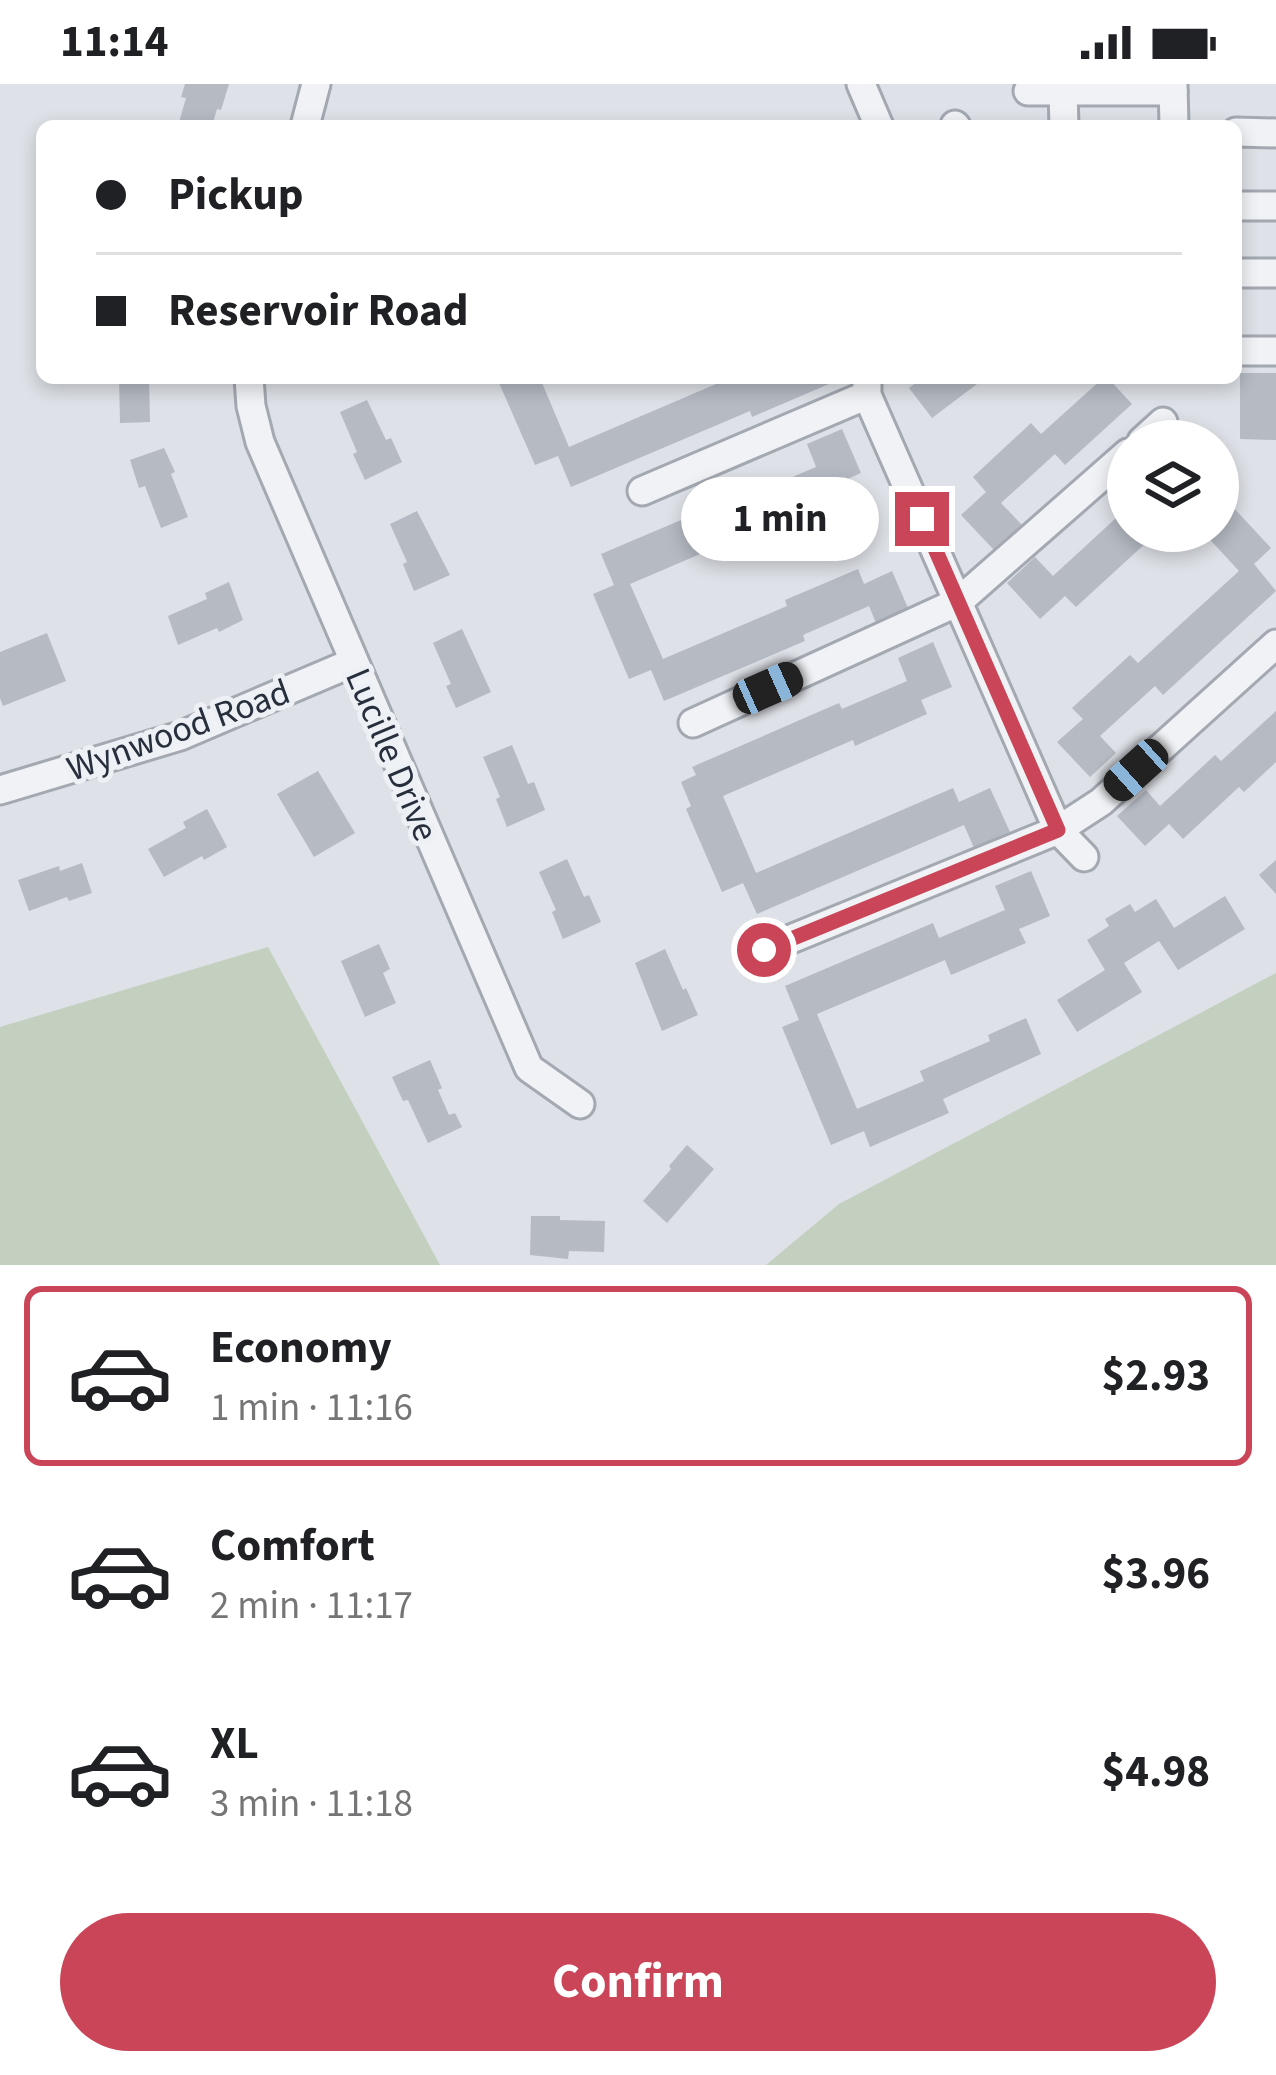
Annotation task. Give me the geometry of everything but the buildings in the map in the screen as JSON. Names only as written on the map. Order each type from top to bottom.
[{"type":"street","points":[[306,120],[316,84]]},
{"type":"street","points":[[861,84],[876,120]]},
{"type":"street","points":[[1028,91],[1173,88],[1174,120]]},
{"type":"street","points":[[1063,91],[1064,120]]},
{"type":"street","points":[[1242,132],[1276,134]]},
{"type":"street","points":[[1242,206],[1276,206]]},
{"type":"street","points":[[1242,273],[1276,273]]},
{"type":"street","points":[[1242,351],[1276,351]]},
{"type":"street","name":"Lucille Drive","points":[[249,384],[260,442],[529,1068],[580,1104]]},
{"type":"street","points":[[642,491],[867,386],[1058,830],[1084,857]]},
{"type":"street","points":[[693,723],[958,602],[1107,471]]},
{"type":"street","points":[[764,950],[1058,830],[1101,802],[1276,644]]},
{"type":"street","name":"Wynwood Road","points":[[0,790],[180,736],[354,662]]},
{"type":"green space","points":[[268,947],[440,1265],[0,1265],[0,1027]]},
{"type":"green space","points":[[1276,973],[1276,1265],[766,1265],[839,1204]]},
{"type":"route","points":[[764,950],[1058,830],[922,519]]}]
